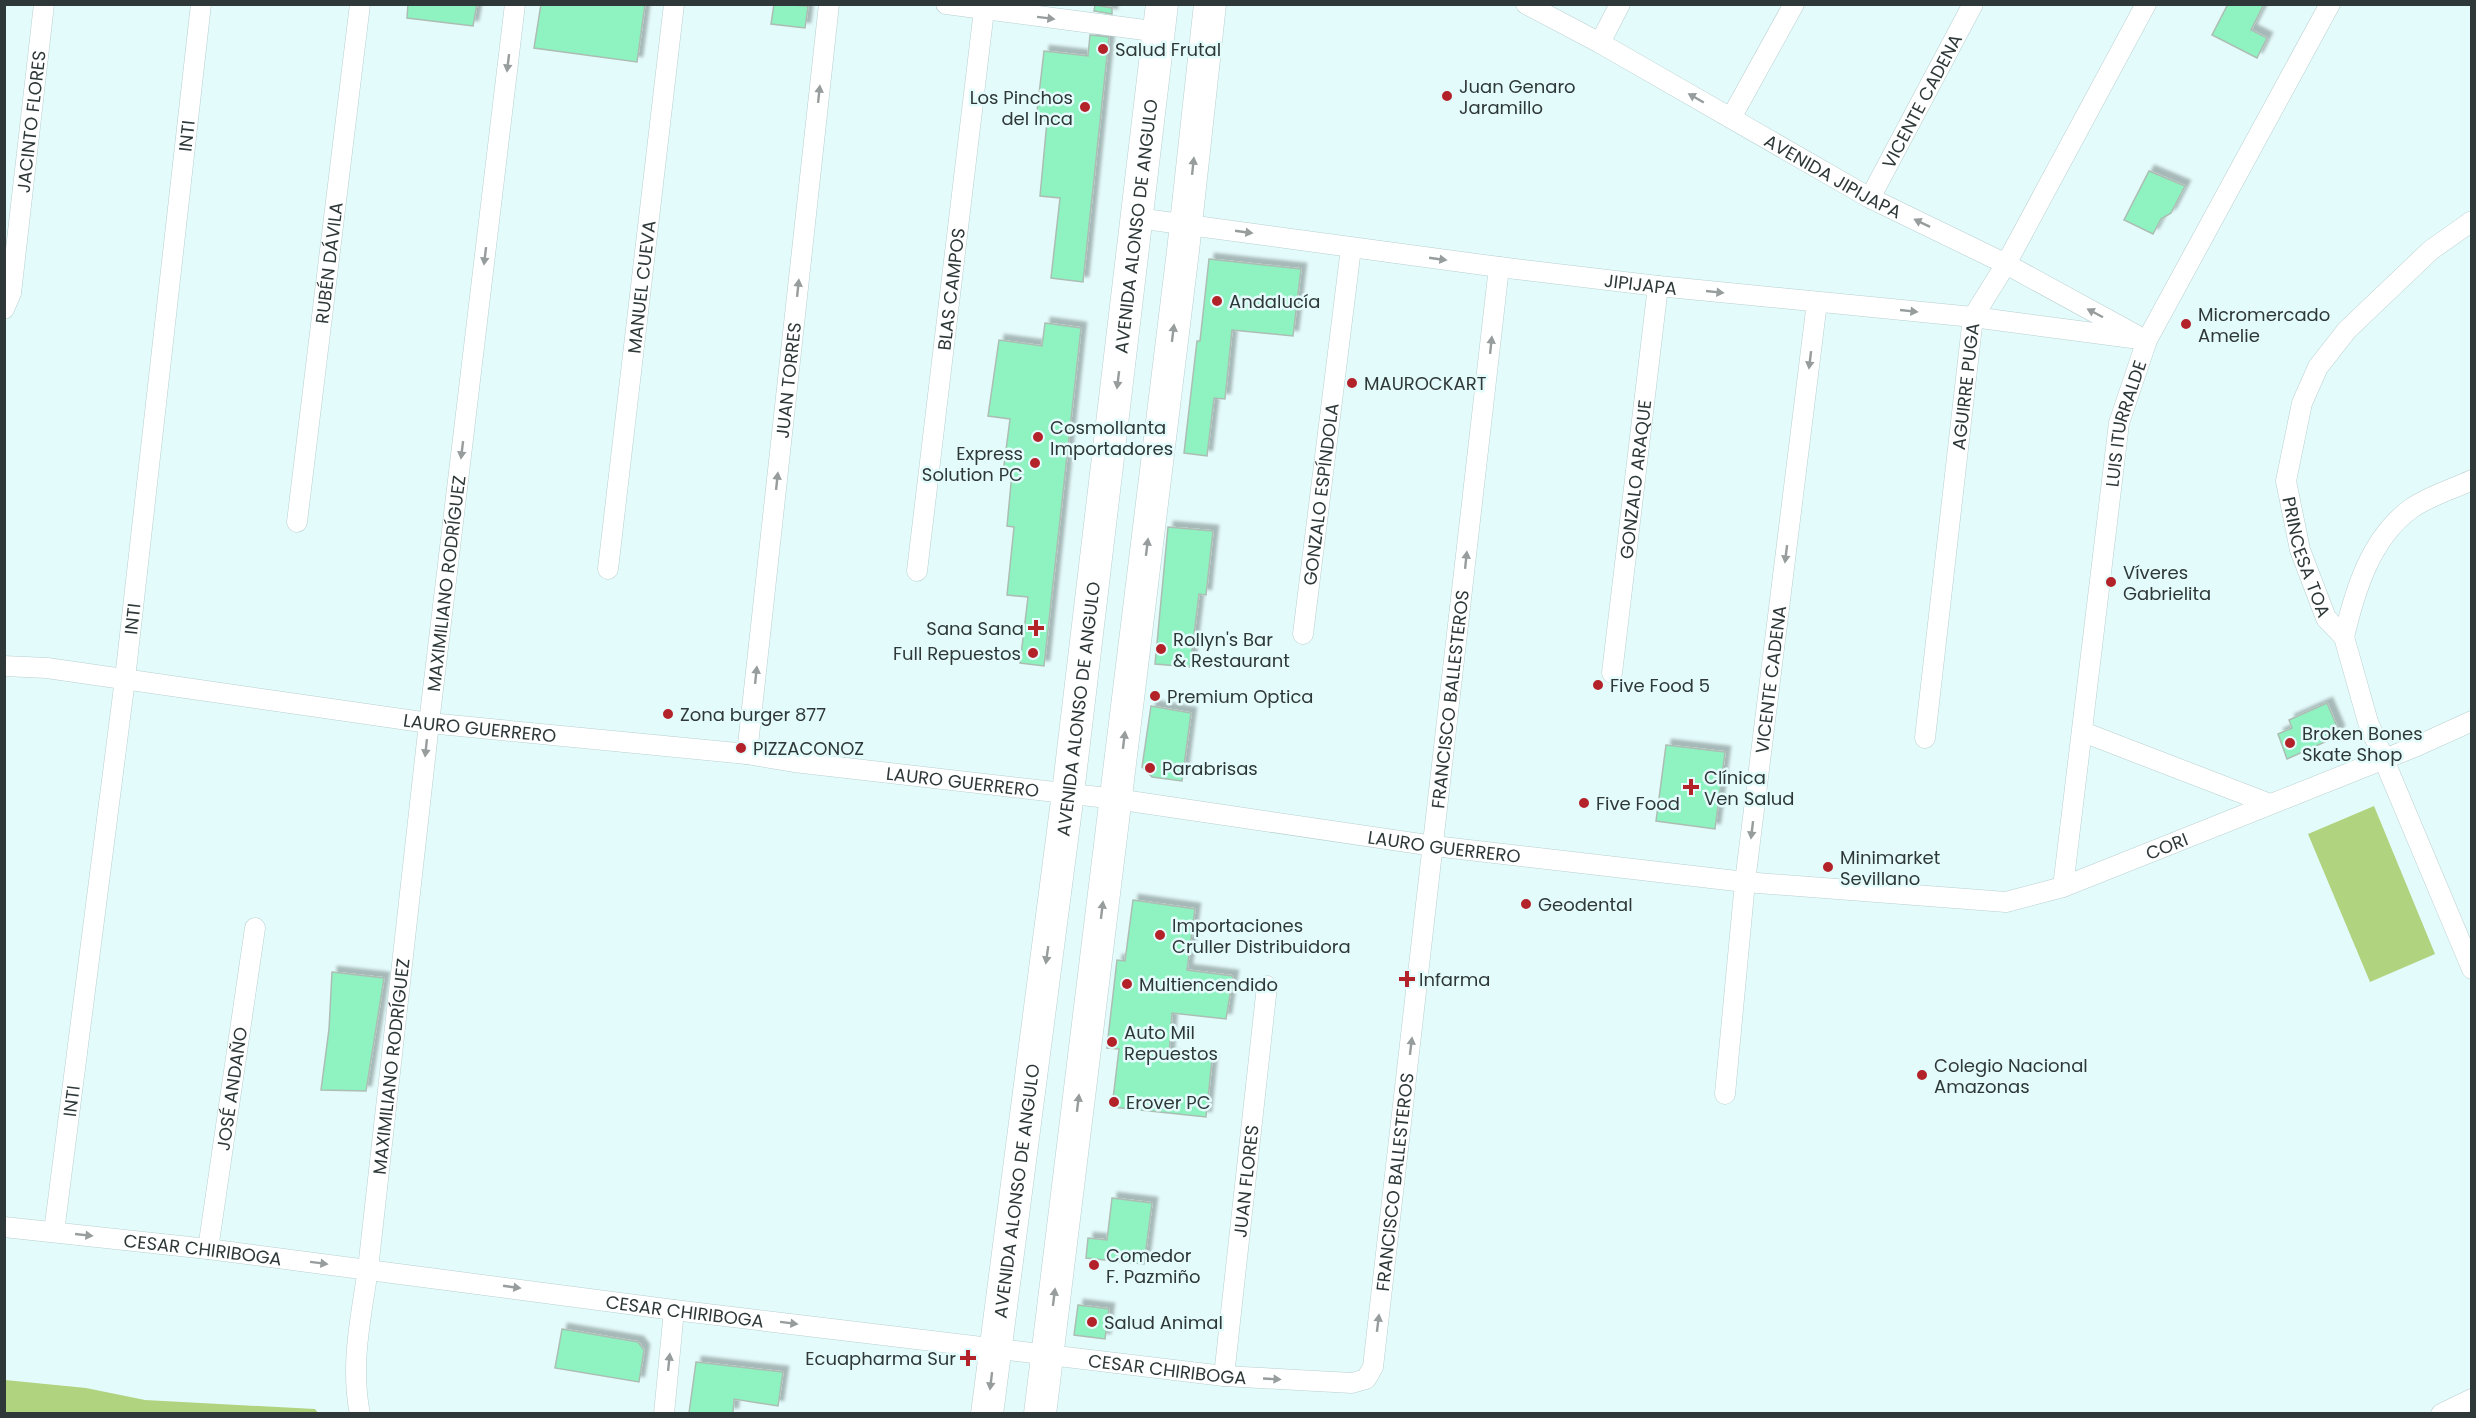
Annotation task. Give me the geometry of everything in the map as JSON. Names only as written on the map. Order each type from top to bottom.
[{"type":"main road","points":[[1040,1413],[1186,224],[1210,4]]},
{"type":"main road","name":"AVENIDA ALONSO DE ANGULO","points":[[987,1413],[1068,793],[1161,18]]},
{"type":"street","name":"JACINTO FLORES","points":[[4,309],[11,292],[44,4]]},
{"type":"street","name":"INTI","points":[[54,1232],[125,679],[201,4]]},
{"type":"street","name":"RUBÉN DÁVILA","points":[[297,522],[360,4]]},
{"type":"street","name":"MAXIMILIANO RODRÍGUEZ","points":[[360,1413],[355,1390],[355,1358],[368,1269],[429,723],[515,4]]},
{"type":"street","name":"MANUEL CUEVA","points":[[608,569],[674,4]]},
{"type":"street","name":"JUAN TORRES","points":[[747,754],[829,4]]},
{"type":"street","points":[[946,4],[984,10],[1161,18]]},
{"type":"street","name":"AVENIDA JIPIJAPA","points":[[1526,4],[1599,43],[1870,198],[2006,264],[2146,340]]},
{"type":"street","points":[[1599,43],[1620,4]]},
{"type":"street","points":[[1731,118],[1794,4]]},
{"type":"street","name":"VICENTE CADENA","points":[[1870,198],[1973,4]]},
{"type":"street","name":"AGUIRRE PUGA","points":[[1925,738],[1973,317],[2006,264],[2146,4]]},
{"type":"street","name":"LUIS ITURRALDE","points":[[2063,887],[2119,423],[2146,340],[2330,4]]},
{"type":"street","name":"BLAS CAMPOS","points":[[917,571],[984,10]]},
{"type":"street","name":"JIPIJAPA","points":[[1137,218],[1499,267],[1658,286],[1973,317],[2146,340]]},
{"type":"street","name":"PRINCESA TOA","points":[[2471,968],[2368,722],[2344,637],[2326,618],[2300,550],[2286,481],[2302,403],[2318,367],[2348,330],[2431,250],[2472,221]]},
{"type":"street","name":"GONZALO ESPÍNDOLA","points":[[1303,634],[1351,248]]},
{"type":"street","name":"FRANCISCO BALLESTEROS","points":[[1366,1379],[1373,1367],[1499,267]]},
{"type":"street","name":"GONZALO ARAQUE","points":[[1612,673],[1658,286]]},
{"type":"street","name":"VICENTE CADENA","points":[[1725,1094],[1745,882],[1817,302]]},
{"type":"street","points":[[2344,637],[2354,594],[2380,539],[2412,508],[2472,480]]},
{"type":"street","name":"LAURO GUERRERO","points":[[4,666],[47,668],[429,723],[747,754],[1116,798],[1434,846],[1745,882],[2006,902],[2063,887]]},
{"type":"street","name":"CORI","points":[[2063,887],[2384,759],[2472,721]]},
{"type":"street","points":[[2083,732],[2270,804]]},
{"type":"street","name":"JOSÉ ANDAÑO","points":[[208,1249],[255,928]]},
{"type":"street","name":"JUAN FLORES","points":[[1224,1376],[1267,986]]},
{"type":"street","name":"CESAR CHIRIBOGA","points":[[4,1227],[208,1249],[674,1310],[1224,1376],[1352,1383],[1366,1379]]},
{"type":"street","points":[[664,1413],[674,1310]]},
{"type":"street","points":[[2441,1413],[2472,1398]]},
{"type":"green space","points":[[2374,806],[2435,954],[2370,982],[2308,834]]},
{"type":"green space","points":[[5,1380],[86,1388],[145,1400],[315,1409],[318,1413],[5,1413]]},
{"type":"building","points":[[408,4],[477,4],[473,26],[407,18]]},
{"type":"building","points":[[541,4],[645,4],[637,62],[534,48]]},
{"type":"building","points":[[774,4],[808,6],[805,28],[771,24]]},
{"type":"building","points":[[2228,4],[2264,4],[2251,30],[2267,38],[2257,58],[2212,35]]},
{"type":"building","points":[[1095,5],[1112,8],[1112,14],[1094,11]]},
{"type":"building","points":[[1090,35],[1109,37],[1083,282],[1051,278],[1060,198],[1040,196],[1047,121],[1036,120],[1044,51],[1088,56]]},
{"type":"building","points":[[2149,171],[2185,186],[2171,213],[2161,219],[2153,234],[2124,220]]},
{"type":"building","points":[[1209,259],[1301,269],[1293,336],[1232,330],[1225,399],[1214,398],[1207,456],[1184,453]]},
{"type":"building","points":[[1045,323],[1081,328],[1044,666],[1020,663],[1028,597],[1007,595],[1014,527],[1007,526],[1012,473],[1003,473],[1010,419],[988,416],[999,340],[1042,346]]},
{"type":"building","points":[[1168,527],[1213,531],[1206,595],[1199,594],[1190,667],[1155,664]]},
{"type":"building","points":[[2327,703],[2339,731],[2334,738],[2287,759],[2278,734],[2292,728],[2289,720]]},
{"type":"building","points":[[1151,706],[1191,713],[1182,781],[1152,777],[1142,767]]},
{"type":"building","name":"Clínica Ven Salud","points":[[1666,745],[1725,752],[1715,829],[1656,821]]},
{"type":"building","points":[[1133,900],[1195,909],[1187,970],[1233,976],[1226,1019],[1172,1013],[1169,1056],[1212,1060],[1206,1117],[1112,1107],[1119,1049],[1107,1048],[1108,1038],[1117,960],[1125,961]]},
{"type":"building","points":[[332,972],[384,978],[366,1091],[321,1090],[329,1029]]},
{"type":"building","points":[[1112,1198],[1152,1203],[1144,1264],[1086,1258],[1088,1238],[1107,1240]]},
{"type":"building","name":"Salud Animal","points":[[1078,1305],[1109,1309],[1105,1339],[1074,1335]]},
{"type":"building","points":[[562,1329],[638,1342],[644,1350],[639,1382],[555,1368]]},
{"type":"building","points":[[696,1362],[783,1372],[778,1406],[734,1399],[733,1413],[689,1413]]},
{"type":"place","name":"Salud Frutal","points":[[1103,49]]},
{"type":"place","name":"Juan Genaro Jaramillo","points":[[1447,96]]},
{"type":"place","name":"Los Pinchos del Inca","points":[[1085,107]]},
{"type":"place","name":"Andalucía","points":[[1217,301]]},
{"type":"place","name":"Micromercado Amelie","points":[[2186,324]]},
{"type":"place","name":"MAUROCKART","points":[[1352,383]]},
{"type":"place","name":"Cosmollanta Importadores","points":[[1038,437]]},
{"type":"place","name":"Express Solution PC","points":[[1035,463]]},
{"type":"place","name":"Víveres Gabrielita","points":[[2111,582]]},
{"type":"place","name":"Sana Sana","points":[[1036,628]]},
{"type":"place","name":"Rollyn's Bar & Restaurant","points":[[1161,649]]},
{"type":"place","name":"Full Repuestos","points":[[1033,653]]},
{"type":"place","name":"Five Food 5","points":[[1598,685]]},
{"type":"place","name":"Premium Optica","points":[[1155,696]]},
{"type":"place","name":"Zona burger 877","points":[[668,714]]},
{"type":"place","name":"Broken Bones Skate Shop","points":[[2290,743]]},
{"type":"place","name":"PIZZACONOZ","points":[[741,748]]},
{"type":"place","name":"Parabrisas","points":[[1150,768]]},
{"type":"place","name":"Clínica Ven Salud","points":[[1691,787]]},
{"type":"place","name":"Five Food","points":[[1584,803]]},
{"type":"place","name":"Minimarket Sevillano","points":[[1828,867]]},
{"type":"place","name":"Geodental","points":[[1526,904]]},
{"type":"place","name":"Importaciones Cruller Distribuidora","points":[[1160,935]]},
{"type":"place","name":"Infarma","points":[[1407,979]]},
{"type":"place","name":"Multiencendido","points":[[1127,984]]},
{"type":"place","name":"Auto Mil Repuestos","points":[[1112,1042]]},
{"type":"place","name":"Colegio Nacional Amazonas","points":[[1922,1075]]},
{"type":"place","name":"Erover PC","points":[[1114,1102]]},
{"type":"place","name":"Comedor F. Pazmiño","points":[[1094,1265]]},
{"type":"place","name":"Salud Animal","points":[[1092,1322]]},
{"type":"place","name":"Ecuapharma Sur","points":[[968,1358]]}]
